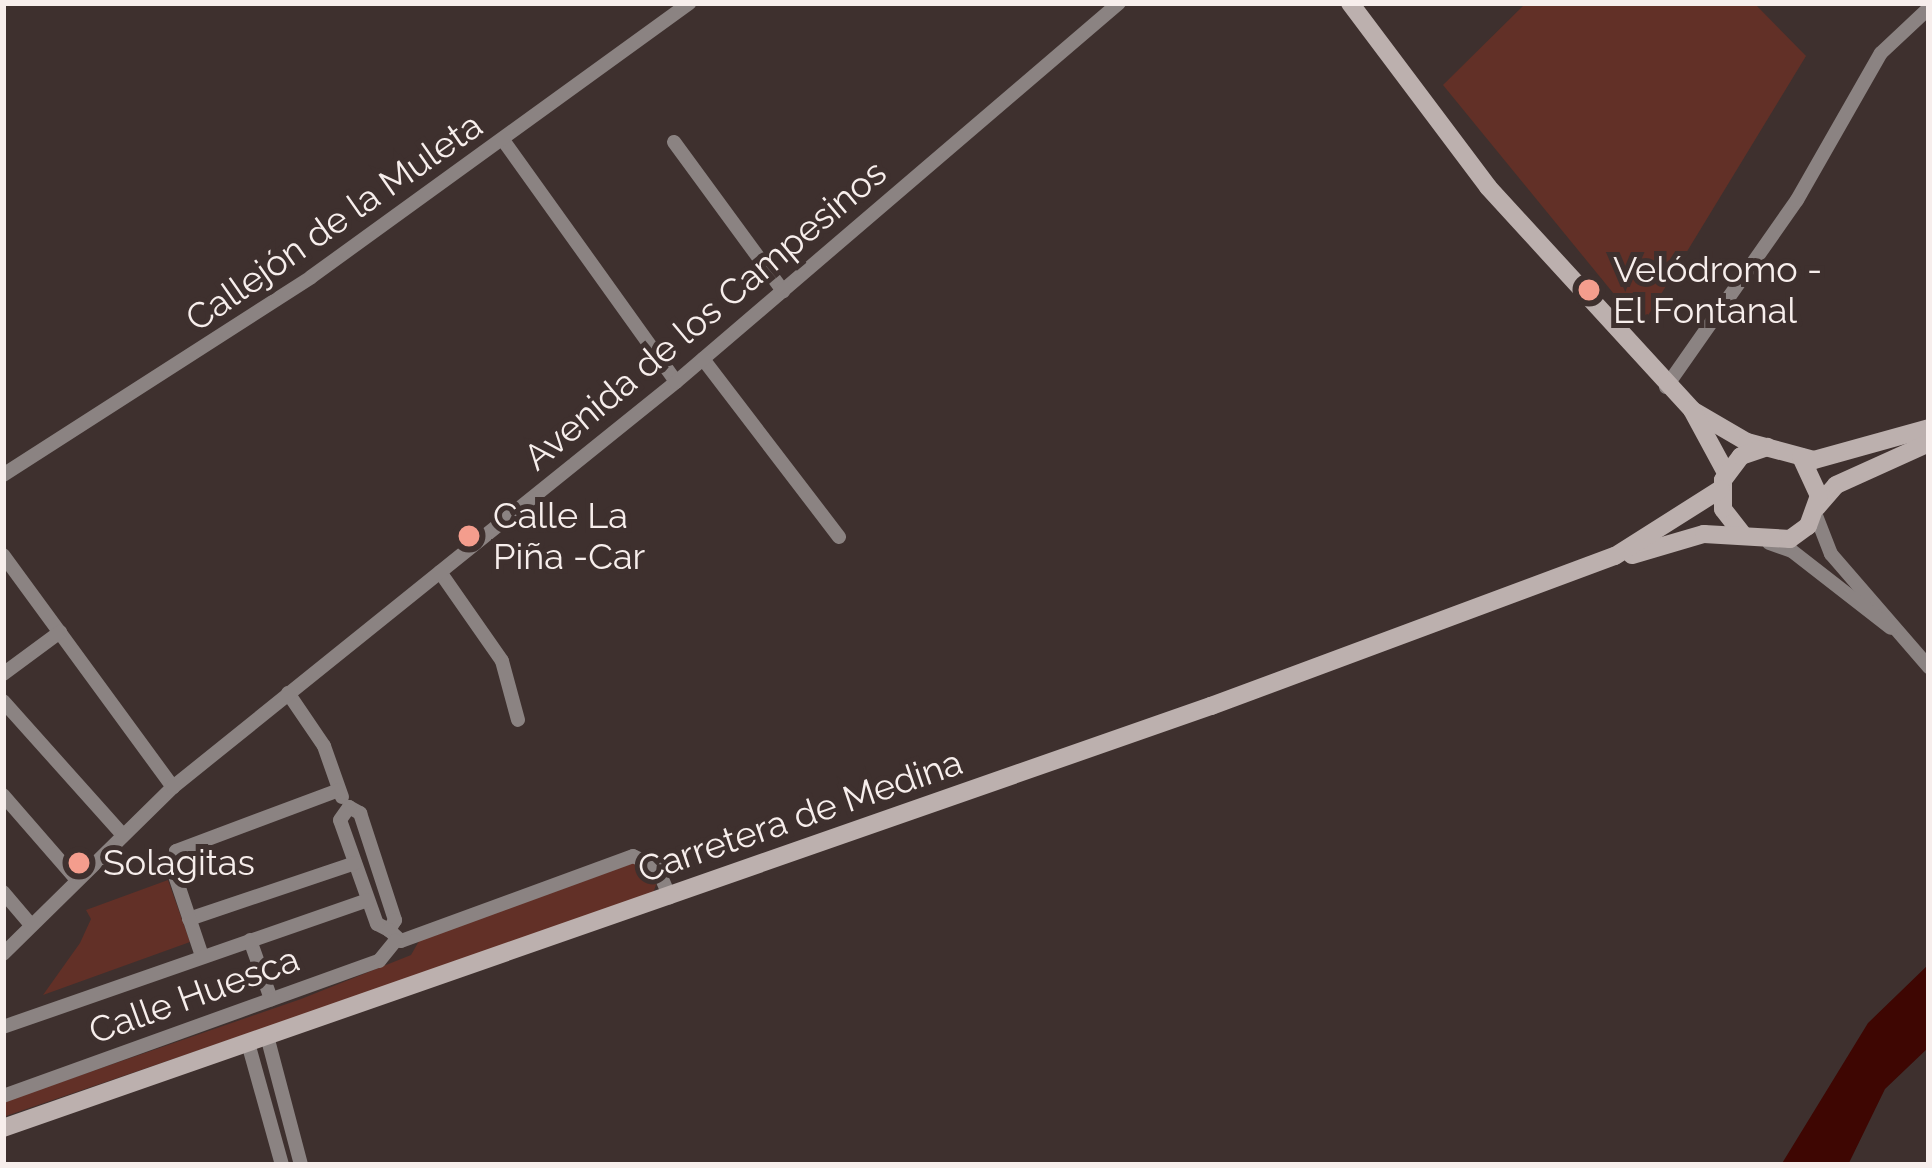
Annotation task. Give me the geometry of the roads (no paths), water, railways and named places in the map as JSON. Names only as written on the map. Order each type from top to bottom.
[{"type":"main road","points":[[1350,3],[1488,187],[1666,387],[1692,410],[1801,458],[1829,460],[1929,428]]},
{"type":"main road","points":[[1692,410],[1724,481],[1727,518],[1748,538]]},
{"type":"main road","points":[[1615,556],[1704,534],[1769,543],[1799,533],[1836,485],[1929,443]]},
{"type":"main road","points":[[1615,556],[1724,481],[1750,450],[1771,446]]},
{"type":"main road","points":[[1801,458],[1818,485],[1816,510]]},
{"type":"main road","name":"Carretera de Medina","points":[[3,1128],[670,897],[1615,556]]},
{"type":"street","name":"Callejón de la Muleta","points":[[3,475],[144,390],[503,140],[689,3]]},
{"type":"street","name":"Avenida de los Campesinos","points":[[3,954],[173,788],[676,382],[1119,3]]},
{"type":"street","points":[[1666,387],[1797,200],[1881,53],[1929,8]]},
{"type":"street","points":[[503,140],[676,382]]},
{"type":"street","points":[[674,142],[783,291]]},
{"type":"street","points":[[703,359],[839,537]]},
{"type":"street","points":[[1816,510],[1831,554],[1929,667]]},
{"type":"street","points":[[1769,543],[1792,551],[1891,628]]},
{"type":"street","points":[[3,555],[173,788]]},
{"type":"street","points":[[440,572],[502,661],[518,720]]},
{"type":"street","points":[[3,674],[60,632]]},
{"type":"street","points":[[288,693],[324,746],[345,808],[340,820],[368,900],[378,927],[392,935],[395,920],[360,813],[345,808]]},
{"type":"street","points":[[3,701],[124,835]]},
{"type":"street","points":[[202,956],[172,863],[181,846],[339,790]]},
{"type":"street","points":[[3,795],[77,880]]},
{"type":"street","name":"Calle Huesca","points":[[3,1096],[386,958],[392,935],[633,856],[657,866],[670,897]]},
{"type":"street","points":[[190,920],[355,863]]},
{"type":"street","points":[[3,892],[31,925]]},
{"type":"street","points":[[3,1027],[368,900]]},
{"type":"street","points":[[250,940],[272,999]]},
{"type":"street","points":[[257,1040],[282,1165]]},
{"type":"street","points":[[257,1040],[301,1165]]},
{"type":"place","name":"Velódromo - El Fontanal","points":[[1589,290]]},
{"type":"place","name":"Calle La Piña -Car","points":[[469,536]]},
{"type":"place","name":"Solagitas","points":[[79,863]]}]
